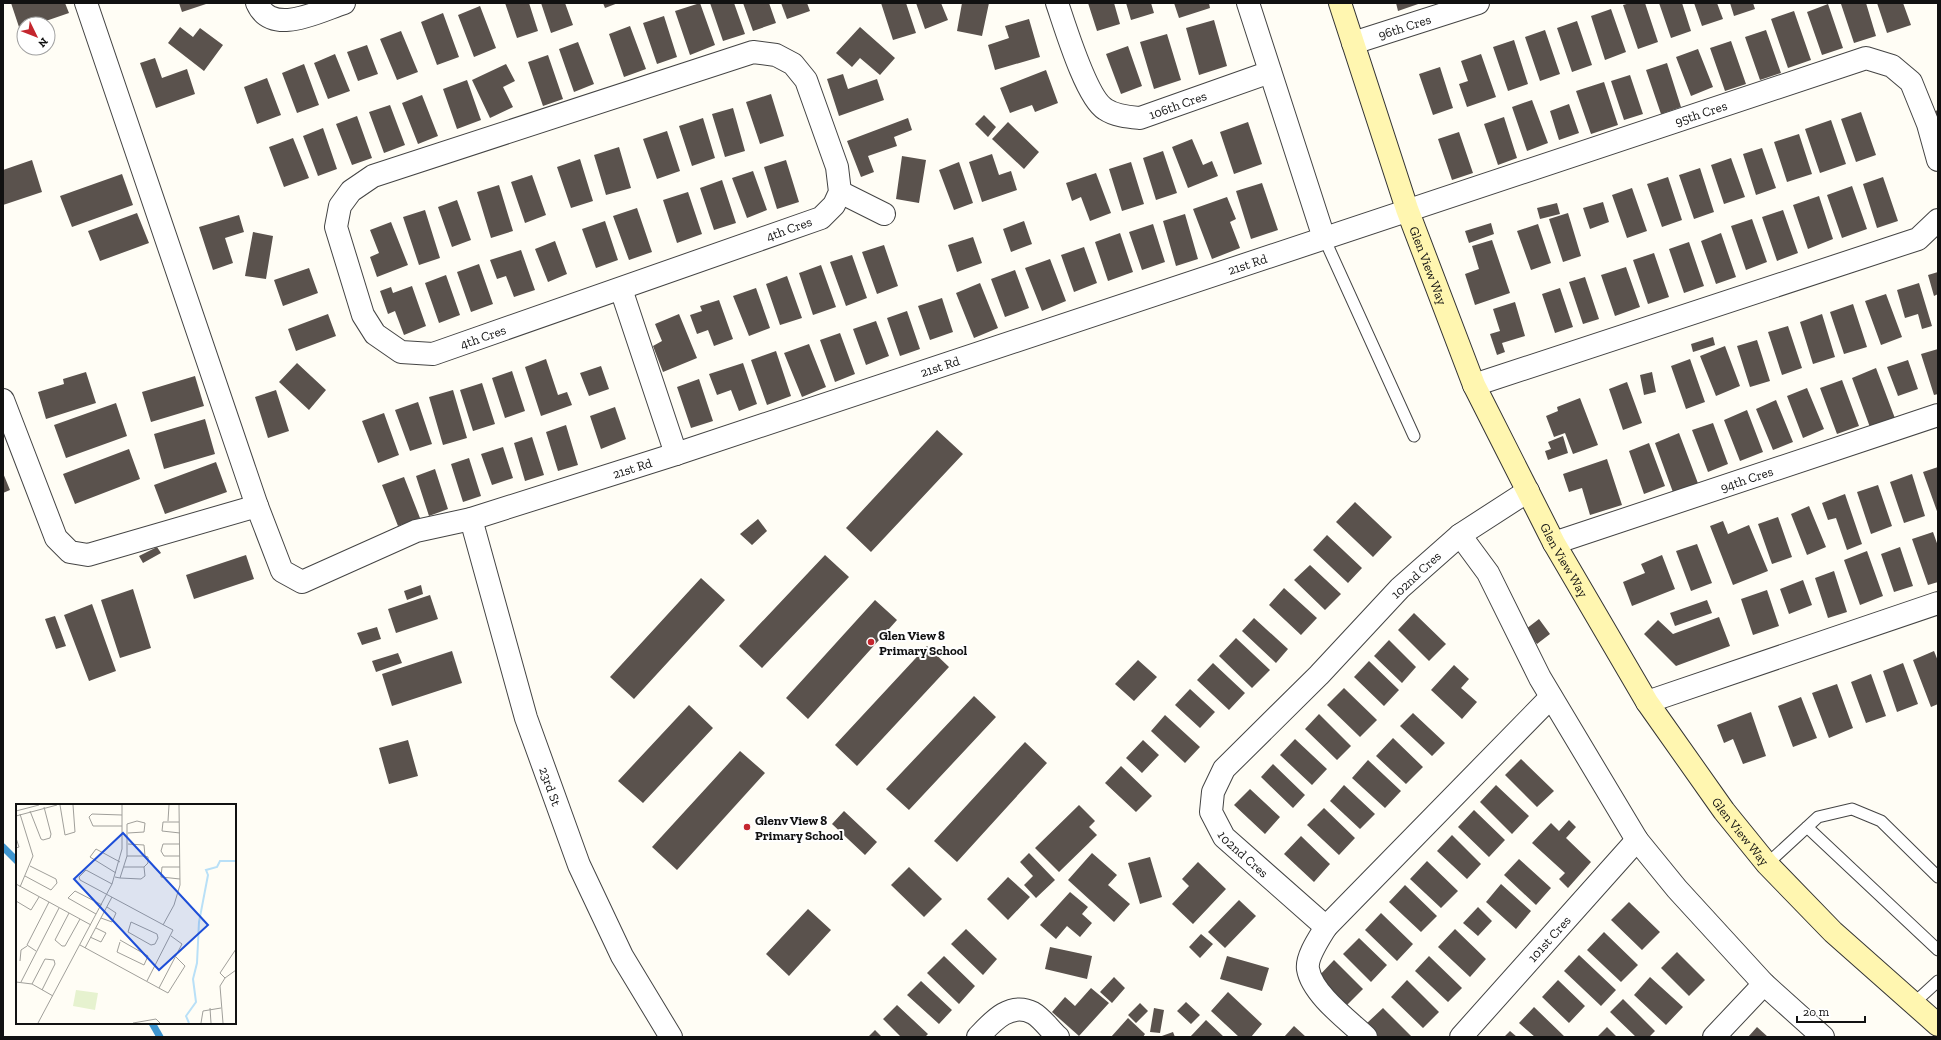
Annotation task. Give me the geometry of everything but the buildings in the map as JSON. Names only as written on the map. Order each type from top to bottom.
[{"type":"street","points":[[3,400],[56,538],[70,552],[88,555],[257,506],[86,3]]},
{"type":"street","points":[[257,3],[268,17],[281,21],[294,20],[344,3]]},
{"type":"street","name":"106th Cres","points":[[1057,3],[1090,92],[1104,109],[1124,117],[1140,118],[1270,72]]},
{"type":"street","points":[[1248,3],[1324,238]]},
{"type":"street","name":"Glen View Way","points":[[1340,3],[1407,209],[1474,385],[1554,543],[1647,702],[1724,810],[1766,864],[1833,932],[1938,1025]]},
{"type":"street","name":"96th Cres","points":[[1353,43],[1478,3]]},
{"type":"street","name":"4th Cres","points":[[754,52],[776,55],[793,64],[806,80],[837,167],[840,192],[834,205],[821,218],[433,354],[401,352],[375,334],[363,315],[336,227],[340,206],[350,191],[373,176],[754,52]]},
{"type":"street","name":"95th Cres","points":[[1407,209],[1866,58],[1892,66],[1911,82],[1928,124],[1938,160]]},
{"type":"street","points":[[840,192],[884,214]]},
{"type":"street","name":"21st Rd","points":[[257,506],[282,571],[302,582],[416,532],[471,520],[676,454],[1407,209]]},
{"type":"street","points":[[1474,385],[1918,238],[1938,220]]},
{"type":"street","points":[[621,289],[676,454]]},
{"type":"street","name":"94th Cres","points":[[1554,543],[1938,415]]},
{"type":"street","name":"102nd Cres","points":[[1326,927],[1224,837],[1211,812],[1213,792],[1224,769],[1319,676],[1400,588],[1460,534],[1528,491]]},
{"type":"street","name":"23rd St","points":[[471,520],[526,718],[579,865],[622,956],[671,1037]]},
{"type":"street","points":[[1460,534],[1488,573],[1540,678],[1638,840],[1677,890],[1764,984],[1823,1037]]},
{"type":"street","points":[[1647,702],[1938,603]]},
{"type":"street","points":[[1366,1037],[1317,990],[1308,969],[1313,948],[1326,927],[1551,697]]},
{"type":"street","name":"101st Cres","points":[[1461,1037],[1638,840]]},
{"type":"street","points":[[1714,1037],[1764,984]]},
{"type":"street","points":[[978,1037],[996,1017],[1018,1010],[1033,1013],[1058,1037]]},
{"type":"lane","points":[[1324,238],[1414,436]]},
{"type":"lane","points":[[1766,864],[1818,817],[1852,809],[1881,820],[1938,877]]},
{"type":"lane","points":[[1807,827],[1938,950]]},
{"type":"lane","points":[[1914,1004],[1938,981]]},
{"type":"waterway","points":[[3,847],[16,860]]},
{"type":"waterway","points":[[153,1024],[160,1037]]},
{"type":"place","name":"Glen View 8 Primary School","points":[[871,642]]},
{"type":"place","name":"Glenv View 8 Primary School","points":[[747,827]]}]
